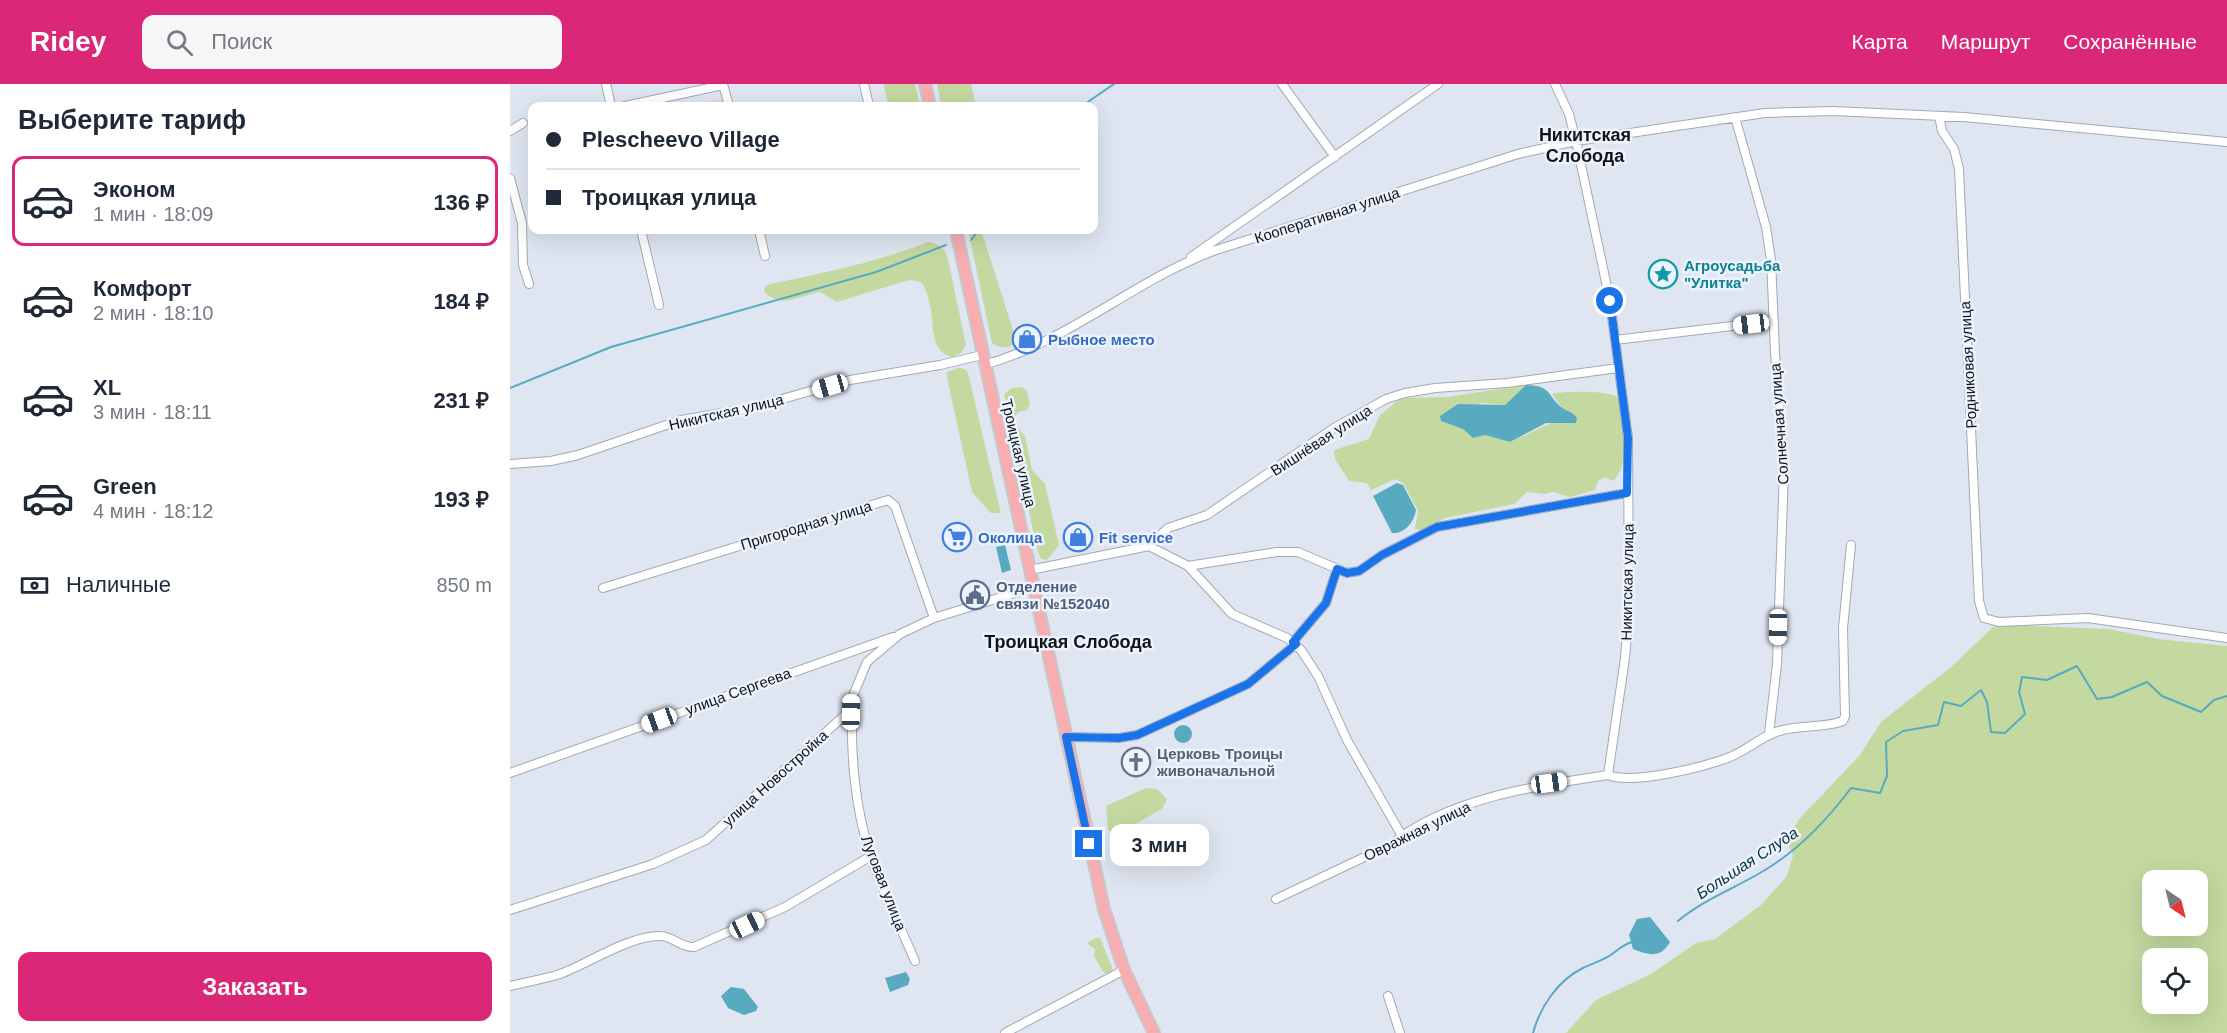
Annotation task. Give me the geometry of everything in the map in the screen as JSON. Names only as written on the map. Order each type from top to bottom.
[{"type":"main road","points":[[925,84],[929,102]]},
{"type":"main road","name":"Троицкая улица","points":[[957,234],[1104,909],[1124,970],[1154,1033]]},
{"type":"street","points":[[606,84],[610,102]]},
{"type":"street","points":[[643,102],[723,84],[728,102]]},
{"type":"street","points":[[864,84],[867,102]]},
{"type":"street","points":[[1282,84],[1335,157]]},
{"type":"street","points":[[1183,263],[1438,84]]},
{"type":"street","name":"Никитская улица","points":[[1555,84],[1569,114],[1576,141],[1610,301],[1628,438],[1629,610],[1625,658],[1608,775]]},
{"type":"street","name":"Кооперативная улица","points":[[983,360],[1018,356],[1045,344],[1183,263],[1518,154],[1576,141],[1735,117],[1795,111],[1939,116],[2227,142]]},
{"type":"street","name":"Родниковая улица","points":[[1939,116],[1942,131],[1954,149],[1959,169],[1979,602],[1984,618],[1999,622],[2088,618],[2227,638]]},
{"type":"street","name":"Солнечная улица","points":[[1735,117],[1766,227],[1771,260],[1784,471],[1777,664],[1769,734]]},
{"type":"street","points":[[510,131],[523,123]]},
{"type":"street","points":[[510,177],[522,223],[523,266],[530,284]]},
{"type":"street","points":[[642,234],[659,305]]},
{"type":"street","points":[[760,234],[765,256]]},
{"type":"street","points":[[1615,340],[1774,321]]},
{"type":"street","name":"Никитская улица","points":[[510,464],[551,461],[578,455],[681,420],[746,409],[850,380],[983,360]]},
{"type":"street","name":"Вишнёвая улица","points":[[1149,546],[1168,528],[1207,515],[1334,428],[1386,399],[1435,388],[1507,383],[1618,368]]},
{"type":"street","points":[[1188,566],[1243,557],[1298,552],[1313,556],[1347,573],[1359,571],[1382,555],[1437,527],[1627,493]]},
{"type":"street","name":"Пригородная улица","points":[[603,588],[888,500],[895,506],[934,618]]},
{"type":"street","name":"Овражная улица","points":[[1276,899],[1392,844],[1402,836],[1463,805],[1549,783],[1608,775],[1617,778],[1651,775],[1702,764],[1731,756],[1769,734],[1782,730],[1837,723],[1845,716],[1843,628],[1851,544]]},
{"type":"street","points":[[1030,570],[1149,546],[1188,566],[1232,614],[1294,643],[1318,676],[1347,740],[1402,836]]},
{"type":"street","points":[[1066,737],[1119,738],[1139,734],[1248,684],[1294,643],[1326,603],[1337,569]]},
{"type":"street","name":"улица Новостройка","points":[[510,910],[653,864],[706,840],[845,715],[867,662],[900,634],[934,618],[1034,587]]},
{"type":"street","name":"улица Сергеева","points":[[510,773],[900,634]]},
{"type":"street","name":"Луговая улица","points":[[852,695],[852,767],[871,856],[915,961]]},
{"type":"street","points":[[510,986],[561,973],[590,958],[649,937],[662,935],[684,948],[694,947],[785,907],[871,856]]},
{"type":"street","points":[[1005,1033],[1124,970]]},
{"type":"street","points":[[1388,996],[1400,1033]]},
{"type":"shaded area","points":[[722,98],[723,102],[703,102]]},
{"type":"green space","points":[[884,84],[915,84],[919,102],[887,102]]},
{"type":"green space","points":[[937,84],[971,84],[975,102],[940,102]]},
{"type":"green space","points":[[969,234],[982,234],[1017,342],[1008,347],[992,343]]},
{"type":"green space","points":[[928,242],[944,249],[947,255],[966,345],[961,353],[952,357],[943,353],[934,337],[930,304],[921,282],[912,280],[902,282],[837,302],[820,292],[784,301],[777,300],[764,292],[765,287],[770,284],[870,261]]},
{"type":"green space","points":[[958,368],[965,369],[968,373],[1001,513],[991,513],[972,492],[947,378],[947,372]]},
{"type":"green space","points":[[1526,385],[1505,405],[1480,403],[1463,429],[1473,438],[1485,435],[1510,442],[1551,423],[1562,408],[1552,394],[1588,392],[1615,396],[1620,399],[1624,453],[1619,473],[1613,481],[1605,477],[1598,481],[1595,490],[1570,497],[1553,492],[1545,494],[1527,492],[1514,504],[1445,518],[1422,530],[1415,529],[1418,511],[1403,483],[1395,479],[1371,490],[1367,483],[1349,481],[1335,459],[1334,450],[1369,439],[1380,415],[1401,398],[1447,397]]},
{"type":"green space","points":[[1022,387],[1027,391],[1030,404],[1027,410],[1018,412],[1013,421],[1025,436],[1032,470],[1045,484],[1059,545],[1047,560],[1041,559],[1037,549],[1004,394],[1012,388]]},
{"type":"green space","points":[[2008,625],[2109,629],[2158,639],[2227,646],[2227,1033],[1566,1033],[1596,1000],[1651,974],[1696,943],[1715,939],[1761,905],[1787,876],[1793,856],[1786,838],[1801,817],[1860,755],[1881,722],[1951,667],[1993,627]]},
{"type":"green space","points":[[1146,788],[1157,789],[1167,799],[1162,809],[1116,835],[1108,830],[1106,806]]},
{"type":"green space","points":[[1100,938],[1112,967],[1111,973],[1104,973],[1094,956],[1095,949],[1087,943]]},
{"type":"water","points":[[1526,385],[1548,391],[1561,407],[1577,418],[1576,423],[1546,423],[1510,442],[1485,435],[1473,438],[1463,429],[1441,421],[1440,416],[1458,404],[1505,405]]},
{"type":"water","points":[[1397,483],[1403,485],[1416,510],[1408,526],[1401,532],[1392,533],[1373,496]]},
{"type":"water","points":[[1005,545],[1011,570],[1002,573],[996,547]]},
{"type":"water","points":[[1183,725],[1189,728],[1192,734],[1189,740],[1183,743],[1177,740],[1174,734],[1177,728]]},
{"type":"water","points":[[1650,917],[1670,942],[1662,951],[1654,954],[1633,949],[1629,935],[1637,919]]},
{"type":"water","points":[[906,972],[910,979],[908,985],[890,992],[885,978]]},
{"type":"water","points":[[731,987],[744,989],[758,1007],[756,1011],[744,1015],[728,1008],[721,996]]},
{"type":"waterway","points":[[1088,102],[1114,84]]},
{"type":"waterway","points":[[971,240],[976,234]]},
{"type":"waterway","points":[[510,388],[611,347],[876,272],[946,245]]},
{"type":"waterway","name":"Большая Слуда","points":[[1678,921],[1698,906],[1754,876],[1790,853],[1822,822],[1851,788],[1880,793],[1887,776],[1886,742],[1903,731],[1938,725],[1944,702],[1961,706],[1981,690],[1987,702],[1991,732],[2005,733],[2025,714],[2019,692],[2022,677],[2047,680],[2077,666],[2097,699],[2112,697],[2147,682],[2162,696],[2201,712],[2214,700],[2227,696]]},
{"type":"waterway","name":"Большая Слуда","points":[[1533,1033],[1545,1004],[1558,987],[1574,973],[1606,958],[1622,946],[1632,942]]},
{"type":"place","name":"Агроусадьба \"Улитка\"","points":[[1663,274]]},
{"type":"place","name":"Рыбное место","points":[[1027,339]]},
{"type":"place","name":"Околица","points":[[957,537]]},
{"type":"place","name":"Fit service","points":[[1078,537]]},
{"type":"place","name":"Отделение связи №152040","points":[[975,595]]},
{"type":"place","name":"Церковь Троицы живоначальной","points":[[1136,762]]},
{"type":"district","name":"Никитская Слобода","points":[[1585,145]]},
{"type":"district","name":"Троицкая Слобода","points":[[1068,642]]},
{"type":"route","points":[[1089,844],[1066,737],[1119,738],[1137,735],[1248,684],[1296,644],[1293,642],[1326,603],[1332,592],[1337,569],[1347,573],[1359,571],[1382,555],[1437,527],[1503,513],[1627,493],[1628,438],[1610,301]]}]
